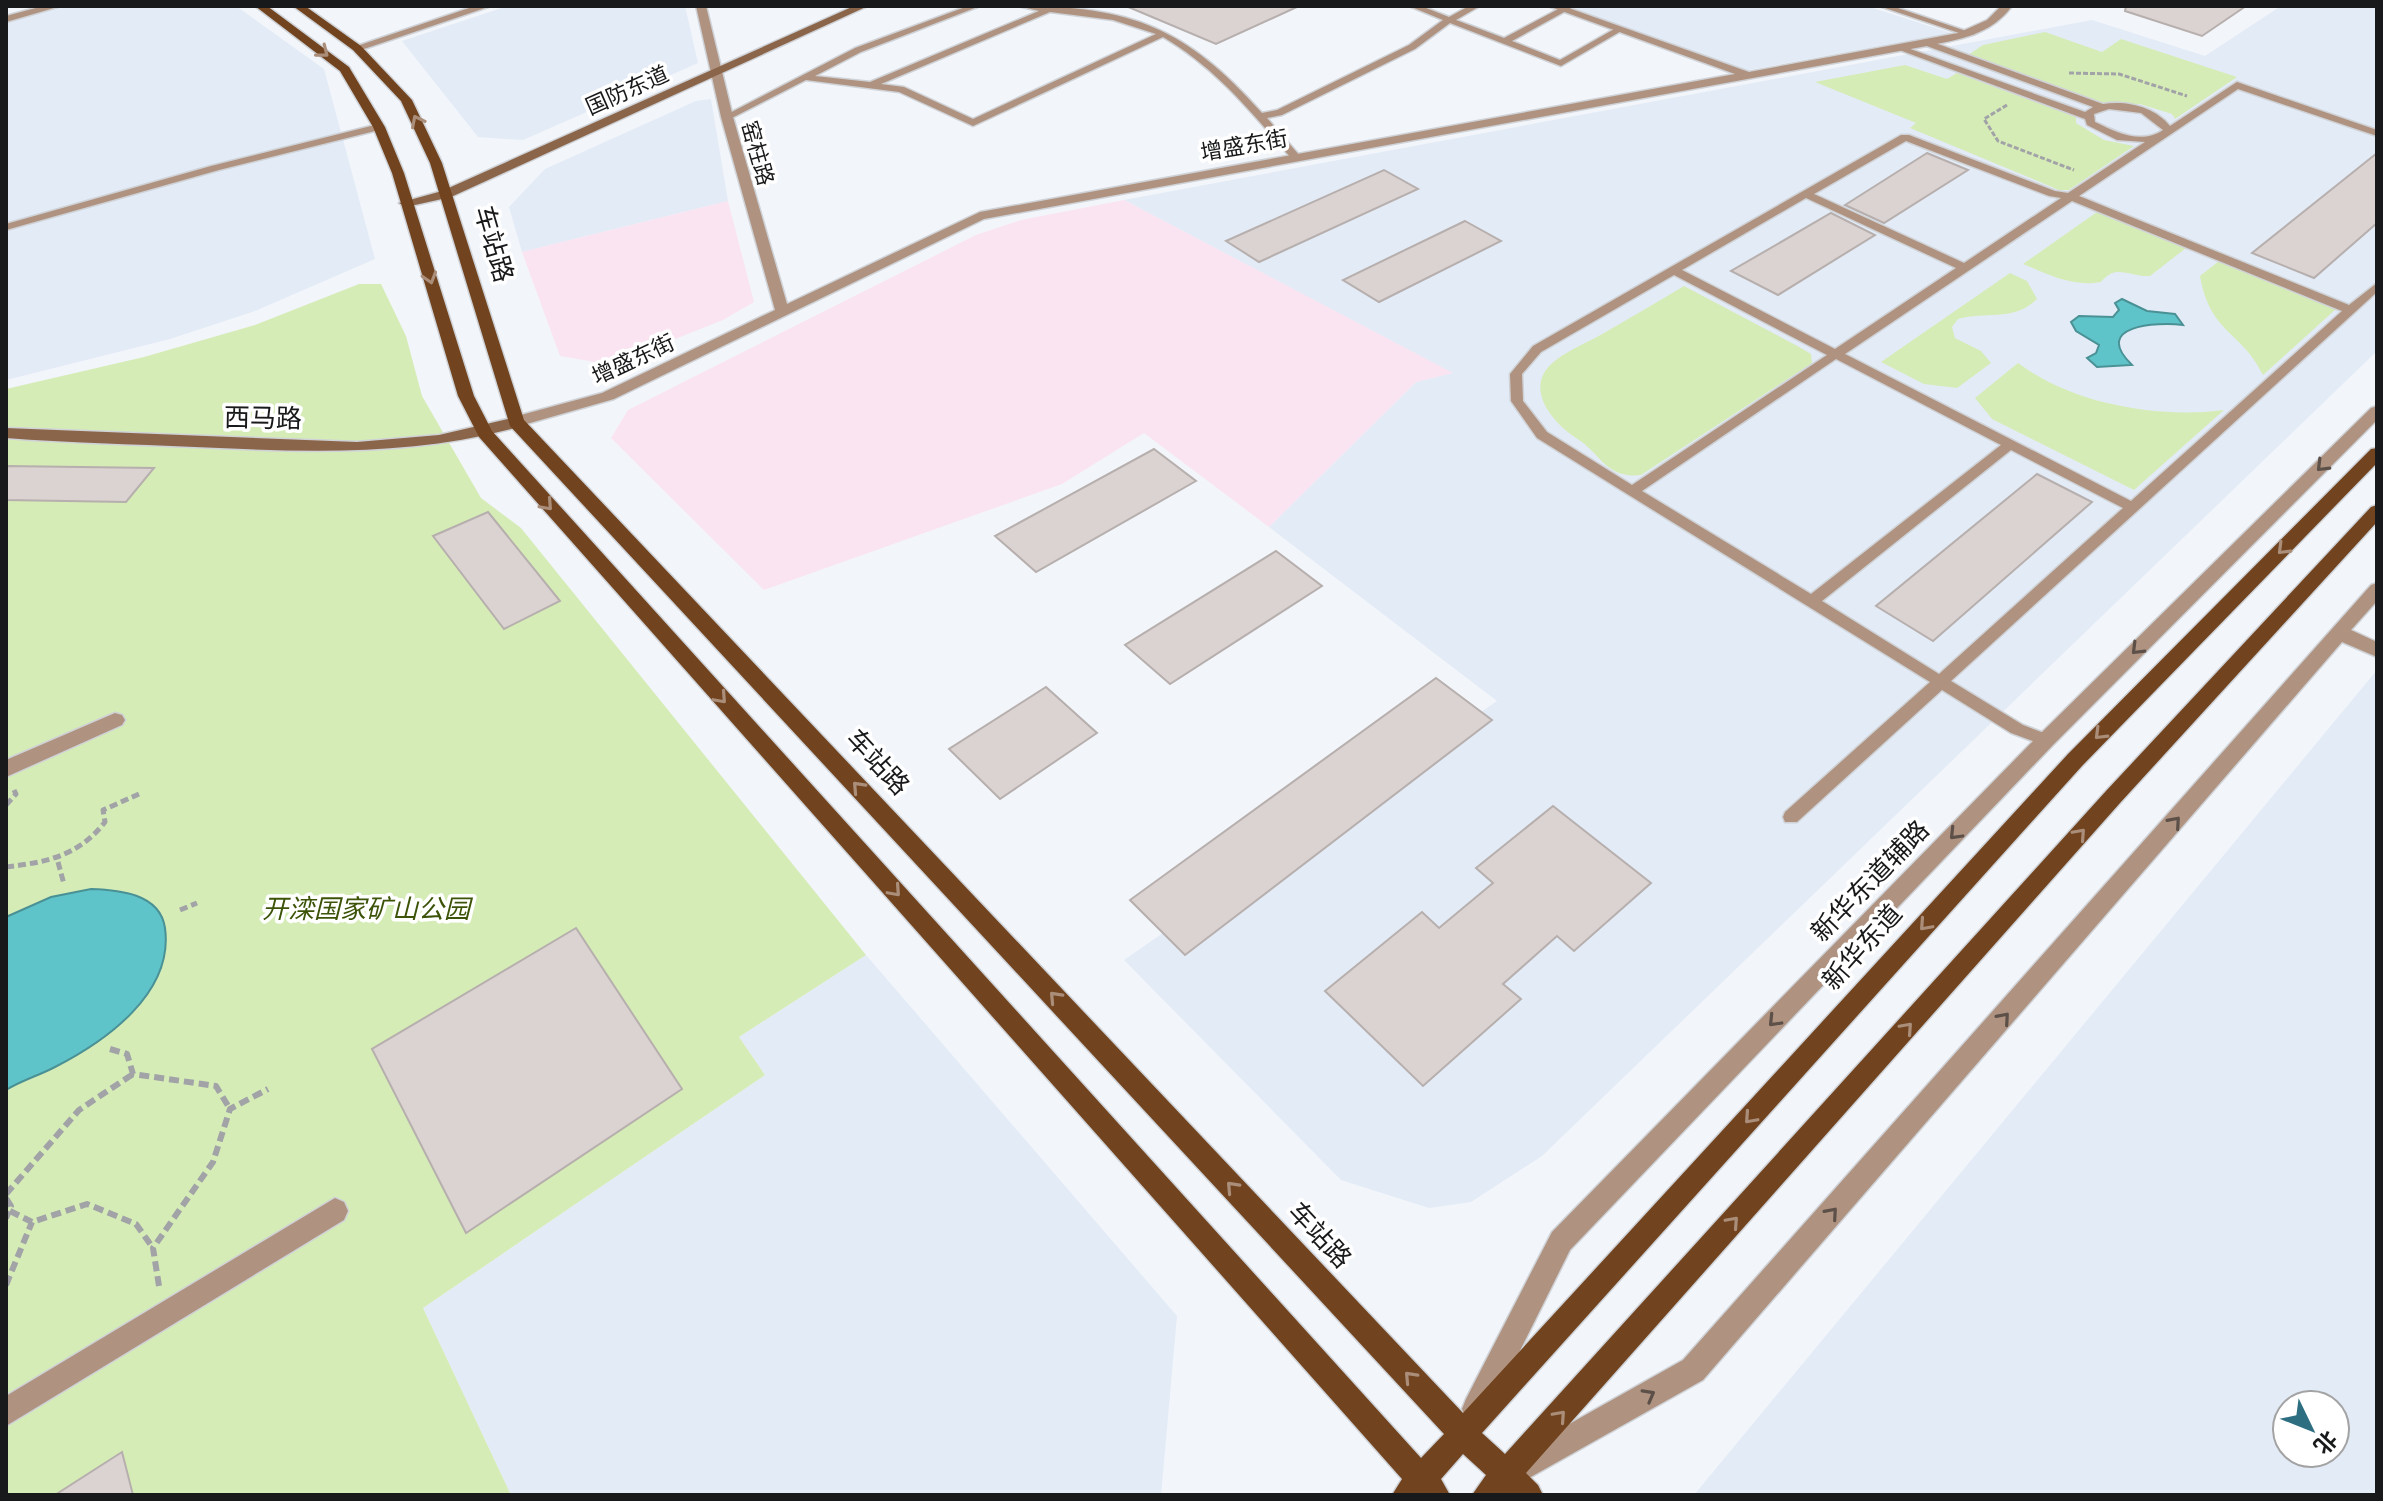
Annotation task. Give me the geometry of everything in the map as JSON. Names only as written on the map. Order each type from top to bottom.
[{"type":"main road","points":[[260,6],[345,69],[379,127],[398,173],[466,396],[485,433],[1421,1489]]},
{"type":"main road","name":"车站路","points":[[298,6],[357,48],[406,100],[436,163],[516,422],[1463,1434],[1518,1484]]},
{"type":"main road","name":"新华东道","points":[[1421,1489],[1463,1434],[2075,760],[2377,453]]},
{"type":"main road","points":[[1487,1495],[1518,1484],[2113,797],[2377,511]]},
{"type":"street","points":[[6,19],[56,6]]},
{"type":"street","points":[[357,48],[486,6]]},
{"type":"street","name":"窑柱路","points":[[701,6],[727,117],[782,310]]},
{"type":"street","name":"国防东道","points":[[406,203],[446,194],[863,6]]},
{"type":"street","name":"增盛东街","points":[[516,422],[608,396],[980,216],[1295,156],[1927,43],[1971,34],[1998,19],[2007,6]]},
{"type":"street","points":[[1563,7],[1747,75]]},
{"type":"street","name":"新华东道辅路","points":[[1463,1434],[1561,1241],[2046,740],[2377,411]]},
{"type":"street","name":"西马路","points":[[6,433],[371,445],[485,433],[516,422]]},
{"type":"street","points":[[1518,1484],[1693,1370],[2377,589]]},
{"type":"street","points":[[2340,633],[2377,650]]},
{"type":"street","points":[[6,769],[115,720]]},
{"type":"street","points":[[6,1412],[335,1211]]},
{"type":"street","points":[[1398,1495],[1421,1489]]},
{"type":"lane","points":[[727,117],[858,50],[976,6]]},
{"type":"lane","points":[[1022,6],[1104,15],[1162,34],[1182,44],[1222,76],[1295,156]]},
{"type":"lane","points":[[1413,6],[1561,63],[1619,30]]},
{"type":"lane","points":[[1258,116],[1279,113],[1412,47],[1449,20],[1476,6]]},
{"type":"lane","points":[[1883,6],[1971,34]]},
{"type":"lane","points":[[1505,41],[1563,7]]},
{"type":"lane","points":[[873,83],[1049,10]]},
{"type":"lane","points":[[804,77],[873,83],[921,97],[973,123],[1162,34]]},
{"type":"lane","points":[[1927,43],[2102,107],[2139,110],[2163,121],[2169,131]]},
{"type":"lane","points":[[1899,48],[2088,117],[2108,134],[2155,140]]},
{"type":"lane","points":[[1632,491],[2237,85],[2377,133]]},
{"type":"lane","points":[[2088,117],[2102,107]]},
{"type":"lane","points":[[6,227],[215,168],[379,127]]},
{"type":"lane","points":[[2046,740],[2017,729],[1542,435],[1517,401],[1516,374],[1537,349],[1905,137],[2053,194],[2072,197],[2350,310]]},
{"type":"lane","points":[[1806,194],[1965,268]]},
{"type":"lane","points":[[1673,270],[2133,508]]},
{"type":"lane","points":[[1791,817],[2377,286]]},
{"type":"lane","points":[[1812,601],[2009,445]]},
{"type":"path","points":[[2043,86],[2066,73],[2119,74],[2189,97]]},
{"type":"path","points":[[2024,93],[1984,119],[1998,141],[2086,174]]},
{"type":"path","points":[[6,867],[58,862],[91,843],[105,822],[103,810],[139,794]]},
{"type":"path","points":[[58,862],[64,884]]},
{"type":"path","points":[[180,910],[197,903]]},
{"type":"path","points":[[110,1049],[127,1054],[133,1074]]},
{"type":"path","points":[[159,1287],[153,1248],[136,1224],[87,1204],[32,1222],[8,1214],[11,1202],[6,1196],[79,1110],[133,1074],[216,1086],[230,1109]]},
{"type":"path","points":[[153,1248],[213,1162],[230,1109],[268,1089]]},
{"type":"path","points":[[6,1285],[32,1222]]},
{"type":"shaded area","points":[[63,6],[236,6],[324,69],[375,259],[255,311],[170,339],[6,380],[6,20]]},
{"type":"shaded area","points":[[508,6],[685,6],[698,63],[523,140],[478,137],[402,41]]},
{"type":"shaded area","points":[[1577,6],[1867,6],[1951,33],[1743,71],[1570,9]]},
{"type":"shaded area","points":[[2281,6],[2377,6],[2377,351],[1542,1156],[1471,1202],[1429,1208],[1341,1180],[1124,960],[1497,701],[1269,527],[1416,382],[1452,373],[1124,200],[2092,20],[2205,56]]},
{"type":"shaded area","points":[[711,99],[728,201],[522,252],[509,207],[545,169],[696,101]]},
{"type":"shaded area","points":[[1124,200],[1453,373],[1416,382],[1269,527],[1144,433],[1062,484],[764,590],[611,438],[628,410],[976,235],[1021,220]]},
{"type":"shaded area","points":[[728,201],[754,302],[723,320],[670,341],[595,362],[560,356],[522,252]]},
{"type":"shaded area","points":[[2377,670],[2377,1495],[1694,1495]]},
{"type":"shaded area","points":[[866,955],[1177,1316],[1161,1495],[511,1495],[423,1308],[765,1075],[739,1037]]},
{"type":"green space","points":[[2045,32],[2102,52],[2121,39],[2237,77],[2175,119],[2172,114],[2140,104],[2105,104],[1968,55],[1983,45]]},
{"type":"green space","points":[[1905,65],[1947,79],[1957,73],[2076,117],[2076,123],[2104,140],[2134,146],[2069,190],[2059,190],[1910,128],[1916,123],[1815,82]]},
{"type":"green space","points":[[2097,212],[2186,248],[2150,276],[2118,272],[2101,282],[2080,283],[2061,279],[2023,264]]},
{"type":"green space","points":[[2219,261],[2336,309],[2263,375],[2211,310],[2205,295],[2200,276]]},
{"type":"green space","points":[[2010,273],[2027,281],[2037,299],[2019,311],[1958,319],[1952,327],[1955,338],[1981,351],[1991,363],[1957,388],[1924,384],[1881,362]]},
{"type":"green space","name":"开滦国家矿山公园","points":[[359,284],[381,284],[406,336],[422,396],[481,498],[521,528],[866,955],[739,1037],[765,1075],[423,1308],[511,1495],[6,1495],[6,389],[144,357],[255,325]]},
{"type":"green space","points":[[1684,286],[1811,354],[1812,363],[1641,475],[1619,473],[1604,464],[1557,422],[1544,402],[1541,380],[1546,370],[1561,356]]},
{"type":"green space","points":[[2018,363],[2064,389],[2116,405],[2172,412],[2224,410],[2134,490],[1992,419],[1975,398]]},
{"type":"water","points":[[2122,299],[2147,311],[2175,314],[2183,325],[2158,324],[2132,329],[2123,334],[2119,341],[2121,352],[2132,365],[2097,367],[2087,358],[2096,353],[2099,345],[2076,331],[2071,322],[2079,316],[2113,317],[2119,310],[2115,303]]},
{"type":"water","points":[[91,889],[136,896],[155,907],[165,928],[165,952],[159,973],[148,994],[115,1029],[75,1056],[6,1090],[6,917],[51,897]]},
{"type":"building","points":[[1126,6],[1299,6],[1216,44]]},
{"type":"building","points":[[2126,6],[2246,6],[2202,36],[2125,11]]},
{"type":"building","points":[[1927,153],[1968,170],[1884,223],[1845,205]]},
{"type":"building","points":[[2377,153],[2377,223],[2314,278],[2252,253]]},
{"type":"building","points":[[1384,170],[1418,189],[1259,262],[1226,241]]},
{"type":"building","points":[[1831,213],[1875,235],[1778,295],[1731,271]]},
{"type":"building","points":[[1465,221],[1501,241],[1379,302],[1343,280]]},
{"type":"building","points":[[1154,449],[1196,481],[1036,572],[995,536]]},
{"type":"building","points":[[6,466],[154,468],[126,502],[6,500]]},
{"type":"building","points":[[2037,474],[2092,502],[1933,641],[1876,606]]},
{"type":"building","points":[[488,512],[560,601],[504,629],[433,536]]},
{"type":"building","points":[[1276,551],[1322,586],[1170,684],[1125,645]]},
{"type":"building","points":[[1436,678],[1492,720],[1185,955],[1130,900]]},
{"type":"building","points":[[1046,687],[1097,733],[1000,799],[949,749]]},
{"type":"building","points":[[1553,806],[1651,883],[1574,951],[1557,936],[1503,984],[1521,999],[1423,1086],[1325,991],[1422,912],[1439,928],[1493,883],[1476,868]]},
{"type":"building","points":[[576,928],[682,1089],[466,1233],[372,1049]]},
{"type":"building","points":[[122,1452],[133,1495],[55,1495]]}]
